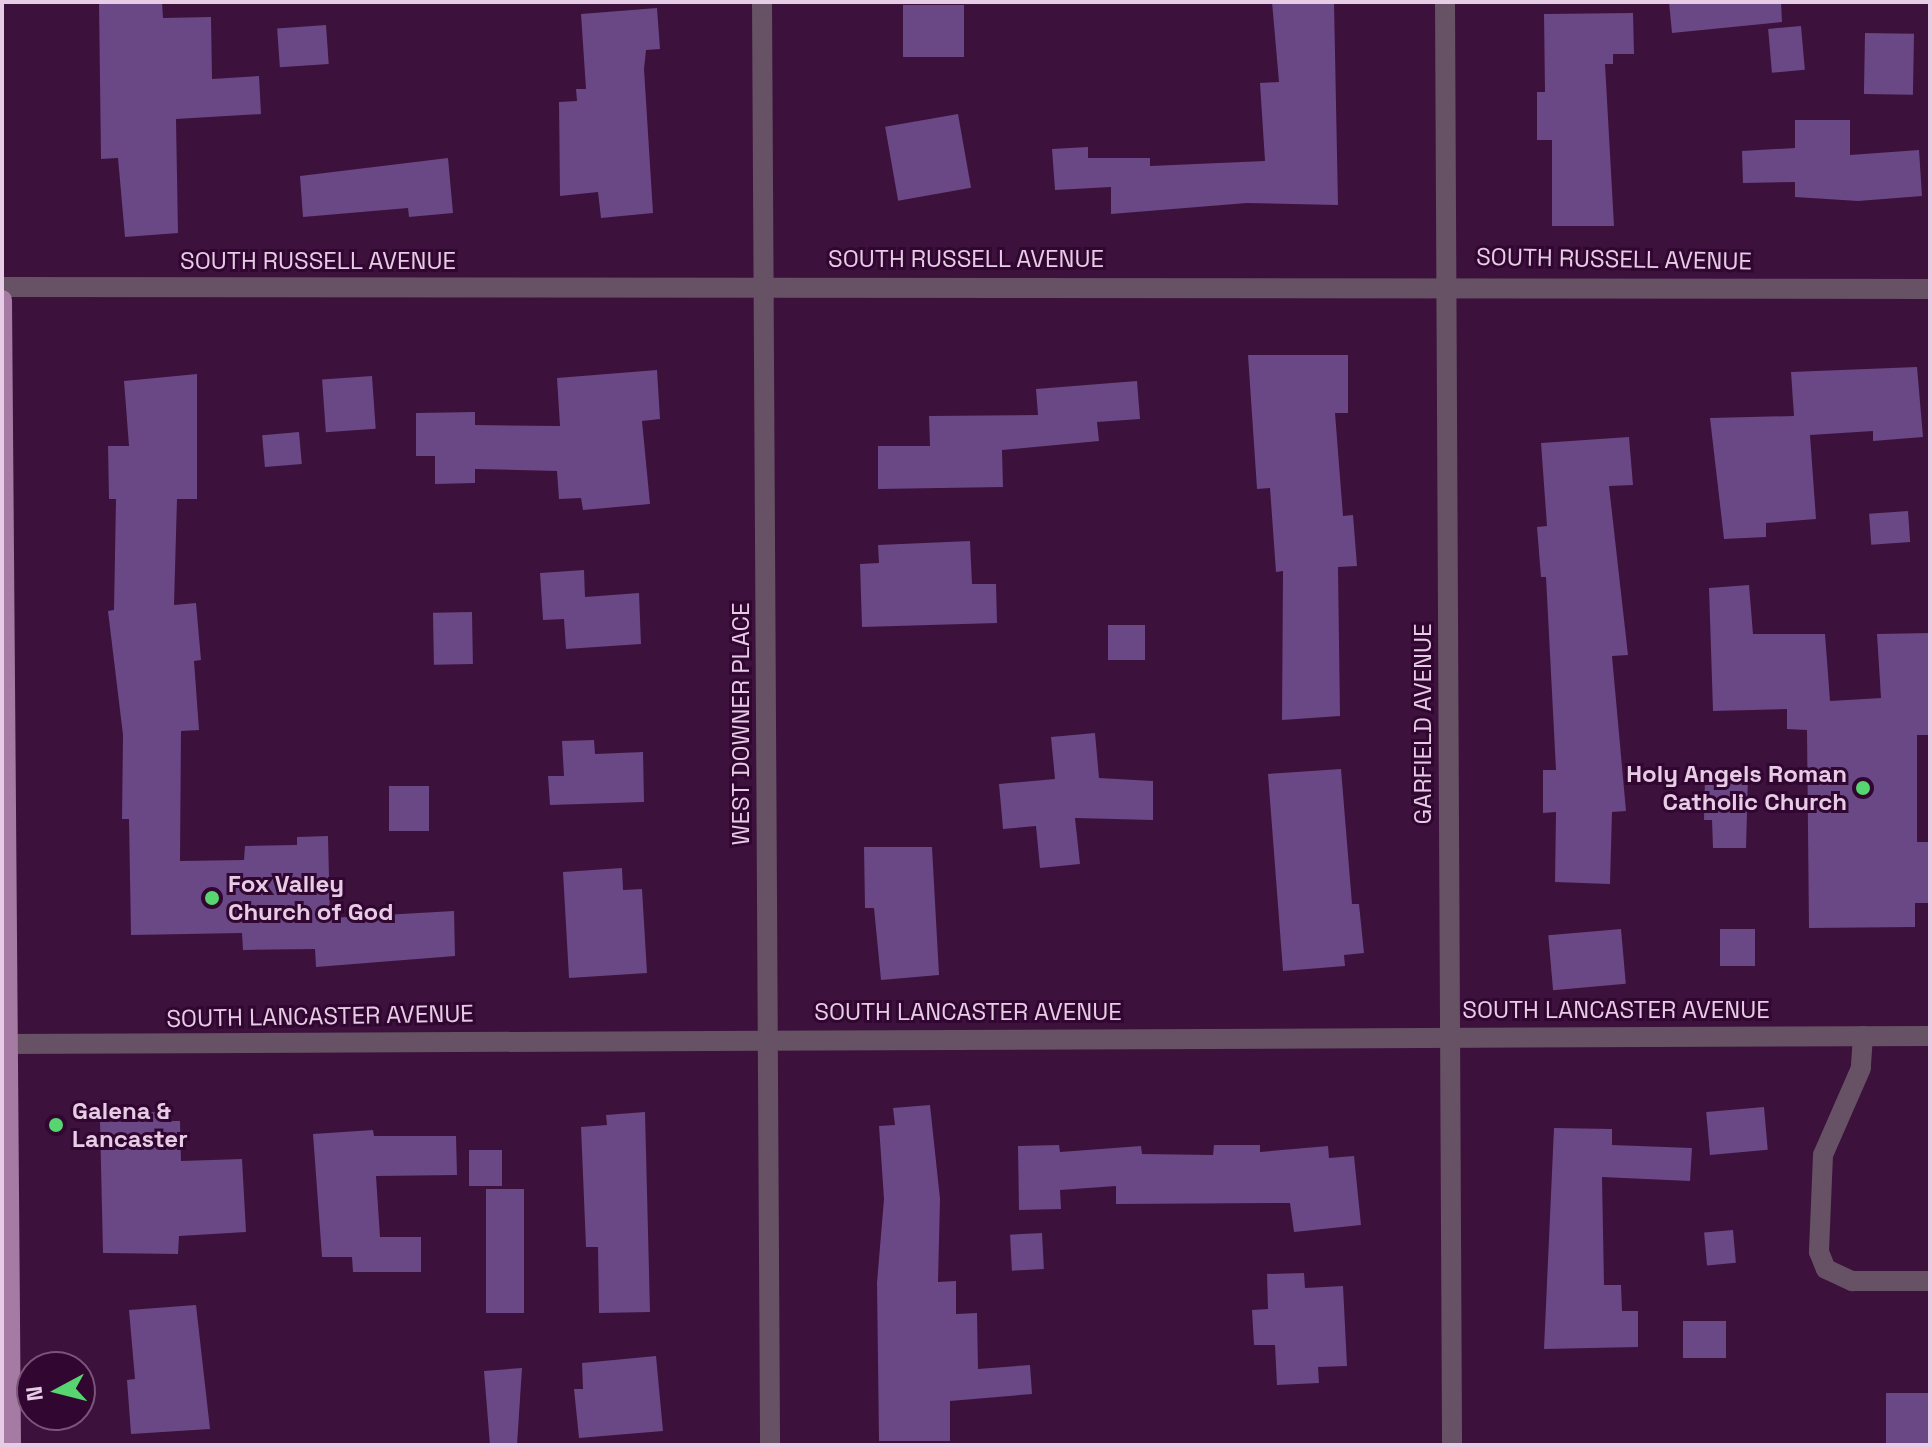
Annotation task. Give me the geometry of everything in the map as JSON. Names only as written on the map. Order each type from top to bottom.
[{"type":"main road","points":[[2,300],[4,1044],[11,1445]]},
{"type":"street","name":"WEST DOWNER PLACE","points":[[762,2],[770,1445]]},
{"type":"street","name":"GARFIELD AVENUE","points":[[1445,2],[1452,1445]]},
{"type":"street","name":"SOUTH RUSSELL AVENUE","points":[[2,287],[1447,284],[1930,289]]},
{"type":"street","name":"SOUTH LANCASTER AVENUE","points":[[4,1044],[768,1038],[1930,1035]]},
{"type":"street","points":[[1863,1036],[1861,1068],[1823,1155],[1819,1252],[1826,1269],[1852,1281],[1930,1281]]},
{"type":"building","points":[[99,2],[162,2],[163,18],[211,17],[212,79],[259,76],[261,114],[176,119],[178,233],[125,237],[118,158],[101,159]]},
{"type":"building","points":[[1272,2],[1334,2],[1338,205],[1247,203],[1111,214],[1111,187],[1055,190],[1052,149],[1088,147],[1088,158],[1150,158],[1150,166],[1265,161],[1260,83],[1279,82]]},
{"type":"building","points":[[1669,2],[1781,2],[1782,22],[1672,33]]},
{"type":"building","points":[[903,5],[964,5],[964,57],[903,57]]},
{"type":"building","points":[[657,8],[660,49],[646,50],[644,69],[653,213],[601,218],[598,192],[560,196],[559,102],[577,101],[576,89],[586,89],[581,14]]},
{"type":"building","points":[[1633,13],[1634,54],[1613,54],[1613,64],[1605,64],[1614,226],[1552,226],[1552,140],[1537,140],[1537,92],[1545,92],[1544,14]]},
{"type":"building","points":[[326,25],[329,64],[280,67],[277,28]]},
{"type":"building","points":[[1801,26],[1805,70],[1772,73],[1768,29]]},
{"type":"building","points":[[1865,33],[1914,34],[1913,95],[1864,94]]},
{"type":"building","points":[[958,114],[971,188],[898,201],[885,127]]},
{"type":"building","points":[[1795,120],[1850,120],[1850,155],[1919,150],[1922,196],[1858,201],[1795,197],[1795,182],[1743,183],[1742,151],[1795,148]]},
{"type":"building","points":[[448,158],[453,213],[409,217],[408,208],[303,217],[300,176]]},
{"type":"building","points":[[1248,355],[1348,355],[1348,413],[1335,413],[1343,516],[1353,515],[1357,566],[1338,567],[1340,716],[1282,720],[1283,571],[1276,572],[1270,488],[1257,489]]},
{"type":"building","points":[[1917,367],[1923,437],[1873,441],[1873,431],[1810,435],[1816,519],[1766,523],[1766,537],[1724,539],[1710,418],[1794,416],[1791,372]]},
{"type":"building","points":[[657,370],[660,419],[642,421],[650,504],[583,510],[581,498],[559,499],[557,471],[475,469],[475,483],[435,484],[435,456],[416,456],[416,413],[475,412],[475,425],[560,426],[557,378]]},
{"type":"building","points":[[197,374],[197,499],[177,499],[174,605],[196,603],[201,660],[194,661],[199,730],[181,731],[180,861],[244,860],[245,846],[297,845],[297,837],[328,836],[330,918],[454,911],[455,956],[316,967],[315,949],[243,950],[242,933],[131,935],[129,819],[122,819],[123,735],[108,611],[114,610],[116,499],[109,499],[108,446],[129,446],[124,381]]},
{"type":"building","points":[[372,376],[376,429],[326,432],[322,379]]},
{"type":"building","points":[[1137,381],[1140,419],[1097,422],[1099,441],[1002,450],[1003,487],[878,489],[878,446],[930,446],[929,416],[1038,415],[1036,389]]},
{"type":"building","points":[[299,432],[302,464],[265,467],[262,435]]},
{"type":"building","points":[[1629,437],[1633,485],[1609,486],[1628,655],[1612,656],[1626,811],[1612,812],[1610,884],[1555,882],[1556,812],[1543,813],[1543,770],[1556,770],[1546,577],[1541,577],[1537,527],[1547,526],[1541,443]]},
{"type":"building","points":[[1908,511],[1910,542],[1871,545],[1869,514]]},
{"type":"building","points":[[970,541],[972,584],[996,584],[997,623],[862,627],[860,564],[879,563],[878,545]]},
{"type":"building","points":[[584,570],[585,597],[639,593],[641,644],[566,649],[564,619],[543,620],[540,573]]},
{"type":"building","name":"Holy Angels Roman Catholic Church","points":[[1749,585],[1753,634],[1825,634],[1830,701],[1881,698],[1877,634],[1930,633],[1930,735],[1917,735],[1917,842],[1930,842],[1930,903],[1915,903],[1915,927],[1809,928],[1807,730],[1787,729],[1787,709],[1713,711],[1709,588]]},
{"type":"building","points":[[472,612],[473,664],[434,665],[433,613]]},
{"type":"building","points":[[1108,625],[1145,625],[1145,660],[1108,660]]},
{"type":"building","points":[[1095,733],[1099,778],[1153,781],[1153,820],[1075,818],[1080,864],[1040,868],[1036,826],[1003,829],[999,784],[1055,779],[1051,737]]},
{"type":"building","points":[[594,740],[595,754],[643,752],[644,802],[550,805],[548,776],[564,776],[562,741]]},
{"type":"building","points":[[1341,769],[1352,904],[1359,904],[1364,953],[1344,955],[1345,966],[1283,971],[1268,774]]},
{"type":"building","points":[[1705,776],[1748,776],[1746,848],[1713,848],[1712,820],[1704,820]]},
{"type":"building","points":[[389,786],[429,786],[429,831],[389,831]]},
{"type":"building","points":[[864,847],[932,847],[939,975],[881,980],[874,908],[865,908]]},
{"type":"building","points":[[622,868],[623,890],[642,889],[647,973],[569,978],[563,872]]},
{"type":"building","points":[[1621,929],[1626,984],[1553,990],[1548,935]]},
{"type":"building","points":[[1720,929],[1755,929],[1755,966],[1720,966]]},
{"type":"building","points":[[930,1105],[940,1199],[938,1282],[956,1281],[956,1314],[977,1313],[978,1369],[1030,1365],[1032,1394],[950,1401],[950,1441],[879,1441],[877,1283],[884,1199],[879,1126],[895,1125],[893,1108]]},
{"type":"building","points":[[1764,1107],[1768,1150],[1710,1155],[1706,1112]]},
{"type":"building","points":[[157,1112],[158,1121],[180,1121],[181,1161],[242,1159],[246,1232],[179,1236],[178,1254],[103,1253],[100,1122],[127,1121],[126,1113]]},
{"type":"building","points":[[645,1112],[650,1312],[599,1313],[598,1247],[586,1247],[581,1127],[607,1125],[606,1115]]},
{"type":"building","points":[[1554,1128],[1612,1129],[1612,1145],[1692,1148],[1690,1181],[1602,1177],[1604,1285],[1621,1285],[1622,1311],[1638,1311],[1638,1347],[1544,1349]]},
{"type":"building","points":[[373,1130],[374,1136],[456,1136],[457,1175],[376,1176],[380,1237],[421,1237],[421,1272],[353,1272],[352,1257],[322,1257],[313,1134]]},
{"type":"building","points":[[1059,1145],[1060,1152],[1141,1146],[1142,1154],[1213,1155],[1214,1145],[1260,1145],[1260,1152],[1328,1146],[1329,1158],[1354,1156],[1361,1225],[1294,1232],[1290,1203],[1116,1204],[1116,1186],[1060,1190],[1061,1209],[1019,1210],[1018,1146]]},
{"type":"building","points":[[469,1150],[502,1150],[502,1186],[469,1186]]},
{"type":"building","points":[[486,1189],[524,1189],[524,1313],[486,1313]]},
{"type":"building","points":[[1733,1230],[1736,1263],[1707,1265],[1704,1233]]},
{"type":"building","points":[[1042,1233],[1044,1269],[1012,1271],[1010,1235]]},
{"type":"building","points":[[1304,1273],[1305,1288],[1343,1286],[1347,1366],[1318,1367],[1319,1383],[1277,1385],[1275,1345],[1254,1345],[1252,1310],[1268,1309],[1267,1274]]},
{"type":"building","points":[[196,1305],[210,1429],[131,1434],[127,1380],[135,1379],[129,1310]]},
{"type":"building","points":[[1683,1321],[1726,1321],[1726,1358],[1683,1358]]},
{"type":"building","points":[[656,1356],[663,1431],[579,1438],[574,1389],[583,1389],[582,1363]]},
{"type":"building","points":[[522,1368],[517,1445],[490,1445],[484,1371]]},
{"type":"building","points":[[1886,1393],[1930,1393],[1930,1445],[1886,1445]]},
{"type":"place","name":"Holy Angels Roman Catholic Church","points":[[1863,788]]},
{"type":"place","name":"Fox Valley Church of God","points":[[212,898]]},
{"type":"place","name":"Galena & Lancaster","points":[[56,1125]]}]
